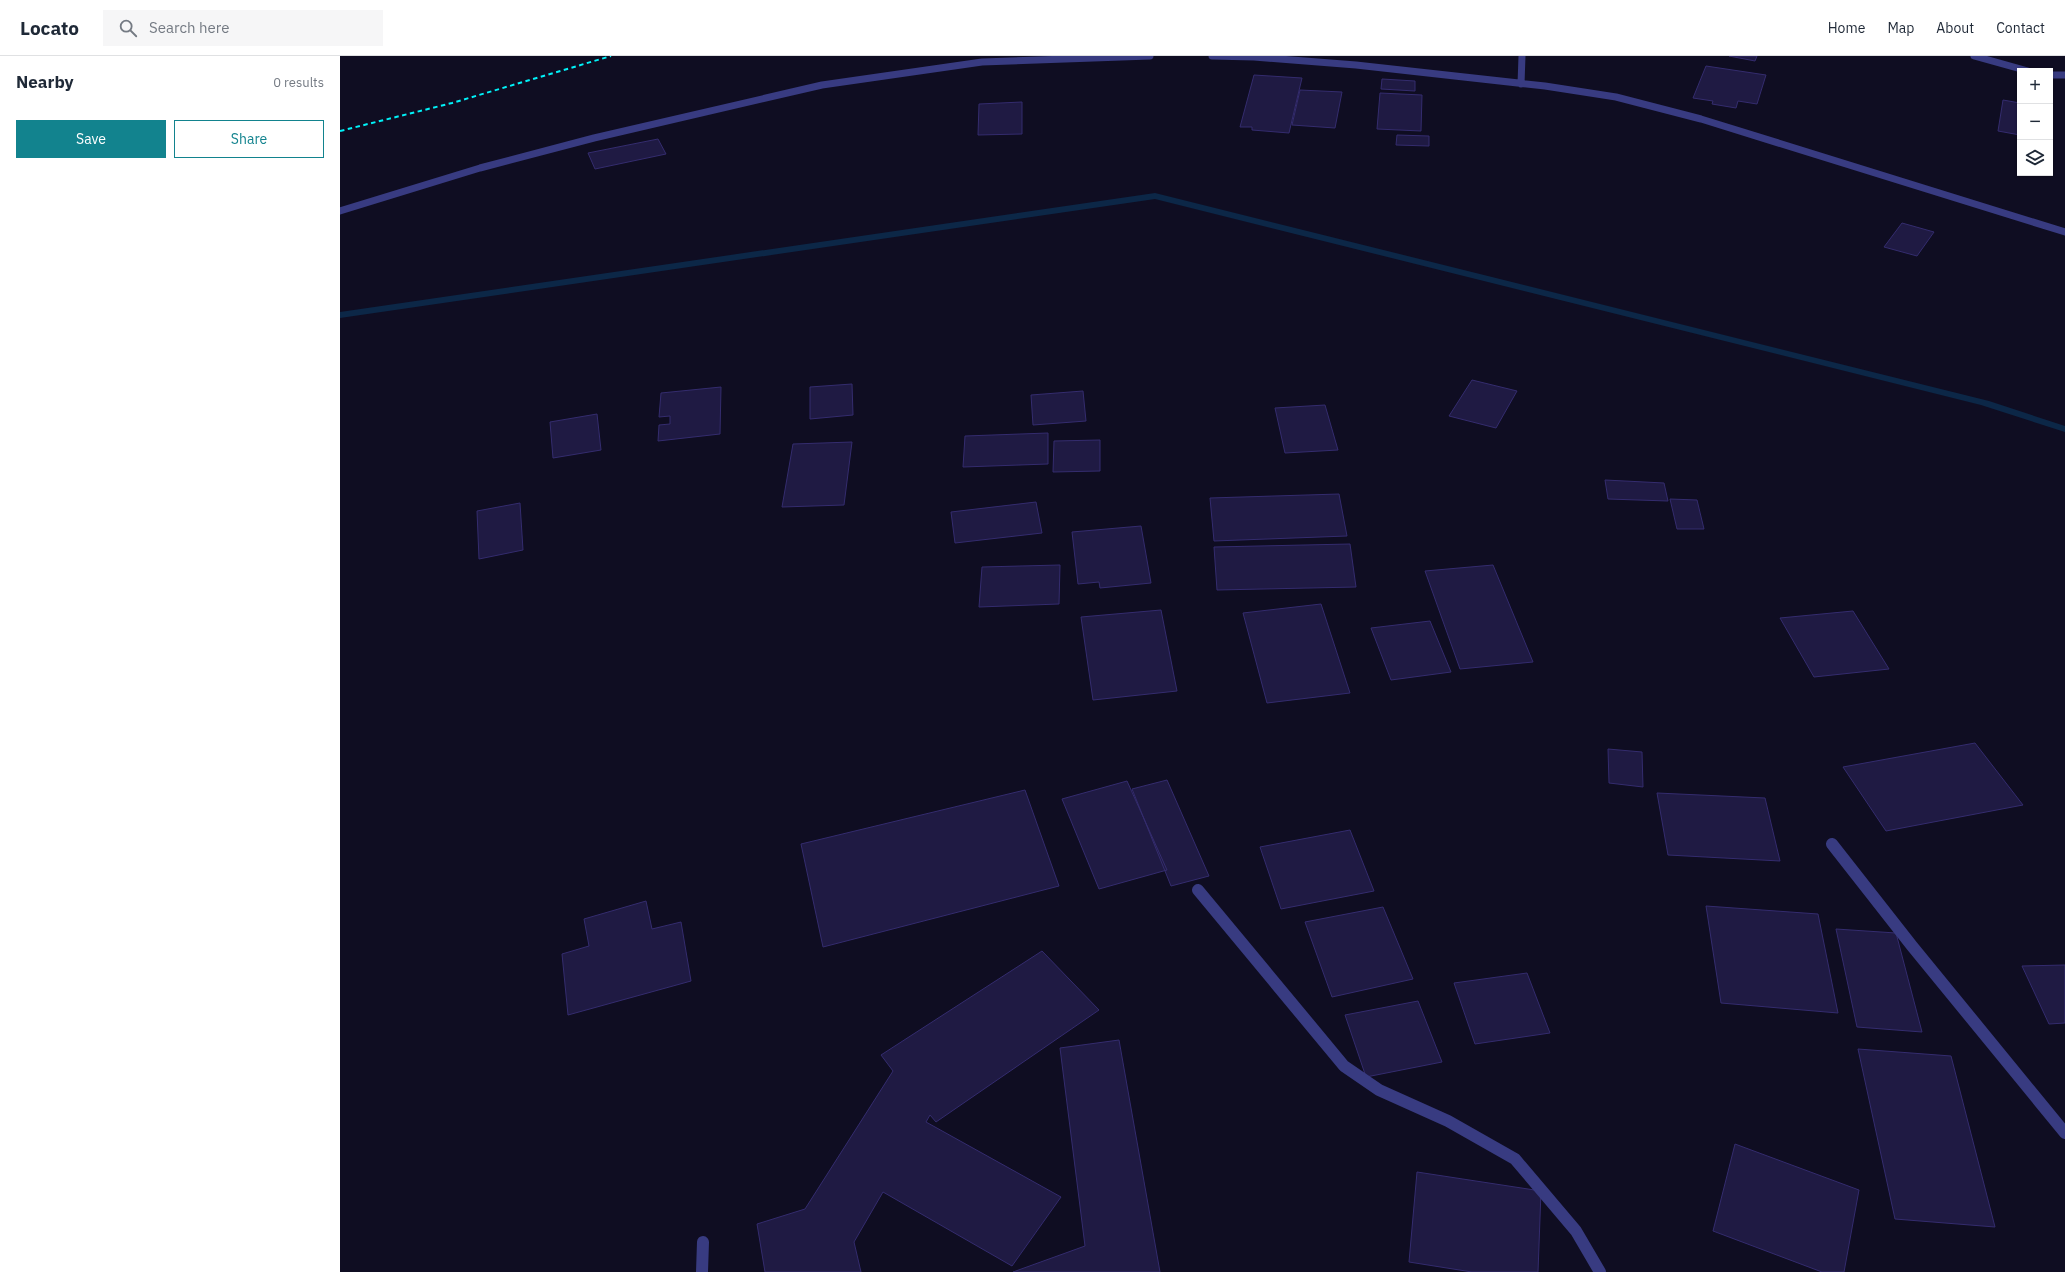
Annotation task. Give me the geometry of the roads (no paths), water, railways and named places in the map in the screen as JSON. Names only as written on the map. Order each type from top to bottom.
[{"type":"street","points":[[340,211],[480,168],[718,108],[822,85],[982,59],[1150,56]]},
{"type":"street","points":[[1212,56],[1254,57],[1356,65],[1616,96],[1701,118],[2065,232]]},
{"type":"street","points":[[1521,84],[1522,56]]},
{"type":"street","points":[[1974,56],[2017,68]]},
{"type":"street","points":[[2053,75],[2065,75]]},
{"type":"street","points":[[1832,844],[1921,958],[2065,1133]]},
{"type":"street","points":[[1198,890],[1344,1066],[1379,1090],[1448,1121],[1515,1159],[1576,1230],[1600,1272]]},
{"type":"street","points":[[702,1272],[703,1242]]},
{"type":"waterway","points":[[340,315],[1155,196],[1985,403],[2065,429]]},
{"type":"railway","points":[[340,131],[452,103],[611,56]]}]
